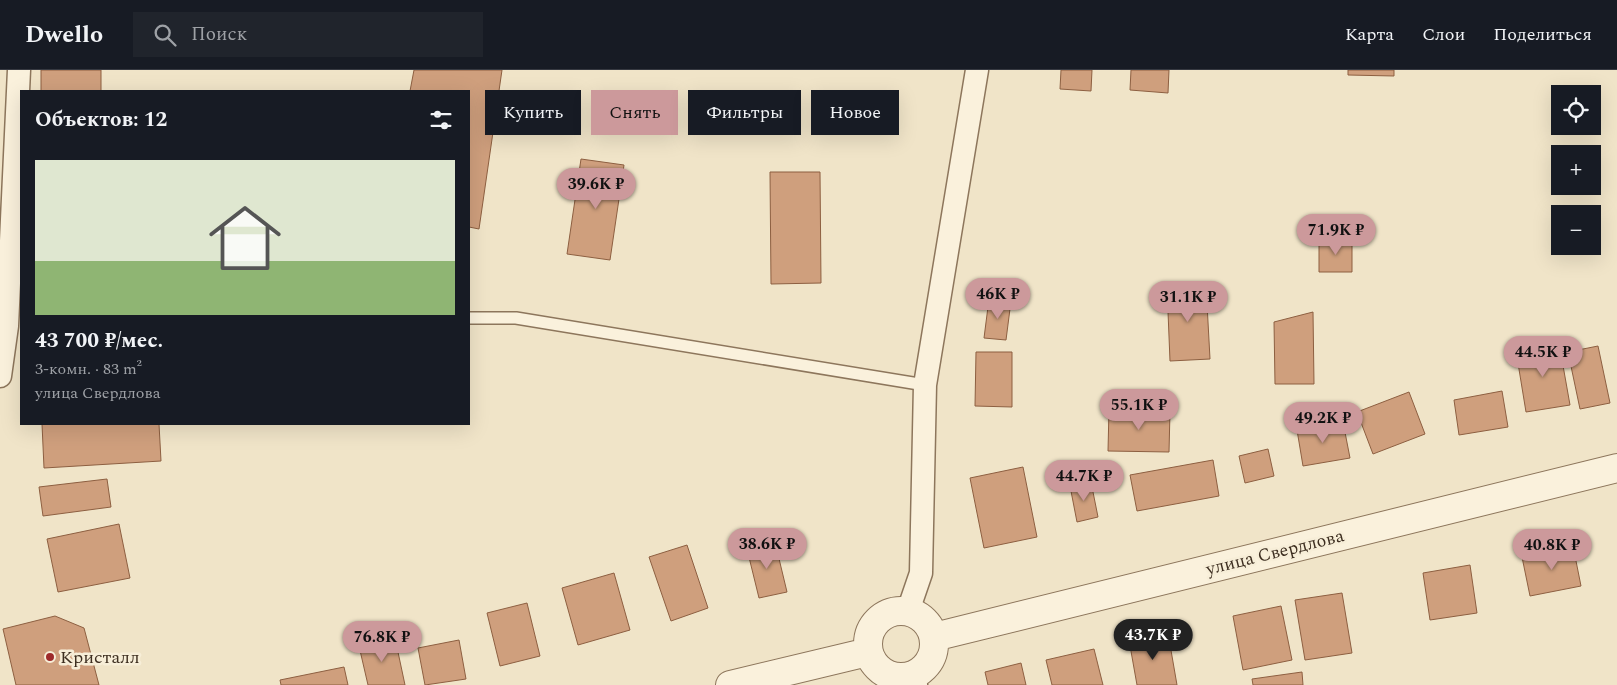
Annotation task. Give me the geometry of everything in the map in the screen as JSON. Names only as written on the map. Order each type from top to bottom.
[{"type":"street","points":[[0,376],[7,326],[19,70]]},
{"type":"street","points":[[908,611],[921,574],[925,385],[977,70]]},
{"type":"street","name":"улица Свердлова","points":[[934,637],[1617,468]]},
{"type":"street","points":[[908,611],[924,620],[934,637],[931,660],[915,680],[895,677],[878,669],[868,652],[870,630],[886,614],[908,611]]},
{"type":"street","points":[[730,685],[868,652]]},
{"type":"lane","points":[[470,318],[516,318],[925,385]]},
{"type":"building","points":[[41,70],[101,70],[101,90],[41,90]]},
{"type":"building","points":[[414,70],[502,70],[499,90],[485,90],[485,135],[493,135],[479,229],[470,227],[470,90],[410,90]]},
{"type":"building","points":[[1061,70],[1092,70],[1091,91],[1060,89]]},
{"type":"building","points":[[1131,70],[1169,70],[1168,93],[1130,90]]},
{"type":"building","points":[[1348,70],[1394,70],[1394,76],[1348,75]]},
{"type":"building","points":[[581,159],[624,165],[610,260],[567,254]]},
{"type":"building","points":[[770,172],[820,172],[821,283],[771,284]]},
{"type":"building","points":[[1319,240],[1352,240],[1352,272],[1319,272]]},
{"type":"building","points":[[1206,285],[1210,359],[1170,361],[1167,287]]},
{"type":"building","points":[[989,299],[1011,301],[1006,340],[984,338]]},
{"type":"building","points":[[1313,312],[1314,384],[1275,384],[1274,322]]},
{"type":"building","points":[[1559,343],[1570,405],[1526,412],[1516,351]]},
{"type":"building","points":[[1598,346],[1610,403],[1580,409],[1568,352]]},
{"type":"building","points":[[976,352],[1012,352],[1012,407],[975,406]]},
{"type":"building","points":[[1502,391],[1508,427],[1459,435],[1454,400]]},
{"type":"building","points":[[1409,392],[1425,434],[1373,454],[1357,412]]},
{"type":"building","points":[[1109,409],[1170,411],[1169,452],[1108,451]]},
{"type":"building","points":[[1343,422],[1350,458],[1303,466],[1297,430]]},
{"type":"building","points":[[42,425],[159,425],[161,461],[44,468]]},
{"type":"building","points":[[1268,449],[1274,476],[1245,483],[1239,456]]},
{"type":"building","points":[[1213,460],[1219,496],[1137,511],[1130,475]]},
{"type":"building","points":[[1023,467],[1037,537],[984,548],[970,478]]},
{"type":"building","points":[[107,479],[111,507],[43,516],[39,487]]},
{"type":"building","points":[[1091,482],[1098,517],[1077,522],[1070,486]]},
{"type":"building","points":[[119,524],[130,578],[58,592],[47,539]]},
{"type":"building","points":[[775,542],[787,592],[759,598],[747,549]]},
{"type":"building","points":[[687,545],[708,608],[671,621],[649,557]]},
{"type":"building","points":[[1573,546],[1581,586],[1530,596],[1522,557]]},
{"type":"building","points":[[1470,565],[1477,613],[1430,620],[1423,573]]},
{"type":"building","points":[[614,573],[630,630],[578,645],[562,588]]},
{"type":"building","points":[[1342,593],[1352,653],[1305,660],[1295,600]]},
{"type":"building","points":[[527,603],[540,656],[500,666],[487,613]]},
{"type":"building","points":[[1281,606],[1292,660],[1243,670],[1233,616]]},
{"type":"building","name":"Кристалл","points":[[55,616],[84,628],[99,685],[16,685],[3,629]]},
{"type":"building","points":[[1168,633],[1177,685],[1137,685],[1129,640]]},
{"type":"building","points":[[395,638],[405,685],[368,685],[359,646]]},
{"type":"building","points":[[459,640],[466,679],[425,685],[418,648]]},
{"type":"building","points":[[1094,649],[1103,685],[1052,685],[1046,660]]},
{"type":"building","points":[[1021,663],[1026,685],[988,685],[985,672]]},
{"type":"building","points":[[344,667],[348,685],[281,685],[280,680]]},
{"type":"building","points":[[1302,672],[1303,685],[1253,685],[1252,679]]},
{"type":"place","name":"Кристалл","points":[[50,657]]}]
